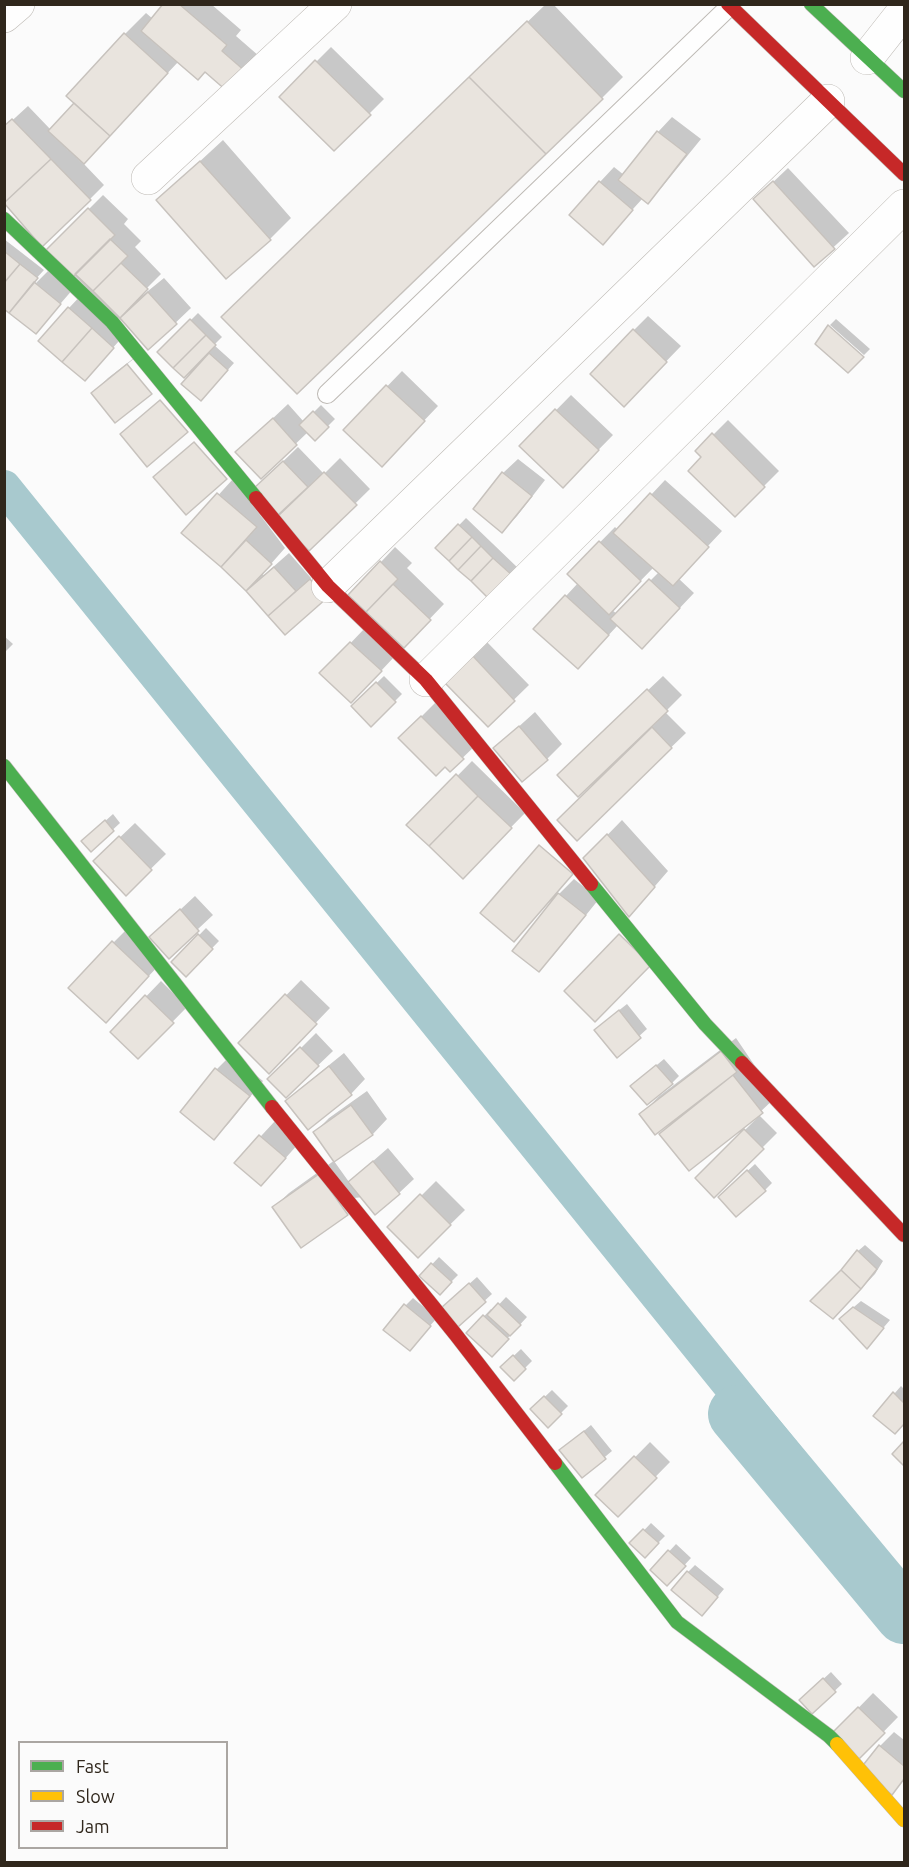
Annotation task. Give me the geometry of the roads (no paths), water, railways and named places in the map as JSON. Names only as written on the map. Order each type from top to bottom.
[{"type":"main road","points":[[811,4],[904,91]]},
{"type":"main road","points":[[729,5],[904,174]]},
{"type":"main road","points":[[4,219],[112,322],[328,586],[426,680],[705,1024],[904,1235]]},
{"type":"main road","points":[[4,766],[211,1031],[456,1335],[677,1622],[829,1736],[904,1820]]},
{"type":"street","points":[[4,16],[18,4]]},
{"type":"street","points":[[148,178],[334,4]]},
{"type":"street","points":[[867,58],[904,10]]},
{"type":"street","points":[[328,586],[828,101]]},
{"type":"street","points":[[426,680],[904,206]]},
{"type":"lane","points":[[327,394],[729,5]]},
{"type":"waterway","points":[[4,487],[904,1601]]},
{"type":"waterway","points":[[737,1414],[904,1615]]}]
